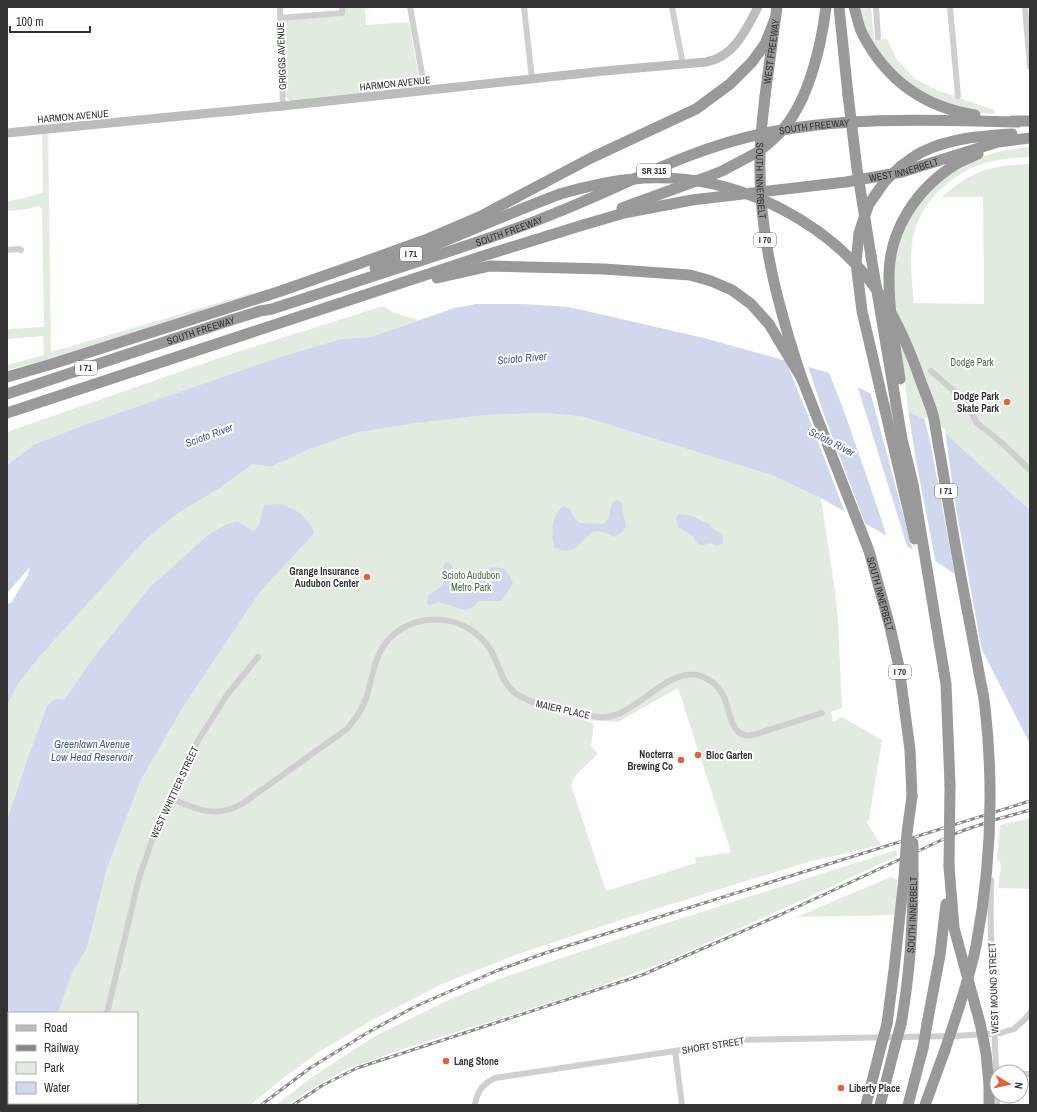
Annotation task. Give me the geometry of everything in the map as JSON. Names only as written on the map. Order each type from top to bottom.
[{"type":"highway","name":"WEST FREEWAY","points":[[765,96],[777,7]]},
{"type":"highway","points":[[560,232],[722,171],[758,152],[773,140],[793,118],[810,83],[820,45],[826,7]]},
{"type":"highway","points":[[839,7],[856,162],[902,439],[907,455],[946,684],[950,786],[949,866],[944,926],[923,1048],[908,1105]]},
{"type":"highway","points":[[854,7],[862,32],[878,60],[898,81],[914,94],[946,109],[1018,122]]},
{"type":"highway","points":[[7,377],[281,291],[425,240],[479,217],[591,158],[696,109],[730,84],[752,62],[765,44],[775,19]]},
{"type":"highway","name":"SOUTH INNERBELT","points":[[765,96],[760,156],[762,212],[766,246],[778,302],[802,379],[869,551],[890,627],[906,708],[912,796],[909,876],[913,924],[907,992],[901,1024],[880,1105]]},
{"type":"highway","name":"SOUTH FREEWAY","points":[[7,394],[492,237],[584,202],[636,178],[701,151],[739,140],[762,134],[822,124],[853,122],[886,120],[1018,122]]},
{"type":"highway","name":"SR 315","points":[[1018,122],[1030,121]]},
{"type":"highway","points":[[933,602],[912,525],[862,311],[856,263],[859,233],[869,204],[885,181],[901,166],[920,153],[944,143],[983,136],[1030,133]]},
{"type":"highway","points":[[907,455],[908,439],[893,332],[888,278],[891,254],[898,230],[911,205],[931,182],[957,164],[982,152],[1030,138]]},
{"type":"highway","name":"WEST INNERBELT","points":[[774,190],[846,182],[902,172],[998,142],[1030,138]]},
{"type":"highway","name":"I 71","points":[[260,311],[271,304],[381,266],[560,194],[599,184],[645,178],[701,182],[732,189],[771,204],[813,228],[842,252],[875,288],[886,303],[898,326],[915,365],[933,414],[957,556],[974,639],[985,704],[991,789],[984,898],[976,947],[962,998],[925,1105]]},
{"type":"highway","name":"SOUTH FREEWAY","points":[[7,414],[346,301],[560,232],[624,214],[669,204],[774,190]]},
{"type":"highway","name":"I 71","points":[[346,301],[490,266],[597,269],[690,275],[722,285],[743,297],[769,324],[802,379]]},
{"type":"highway","points":[[7,385],[52,364]]},
{"type":"highway","points":[[949,866],[954,928],[980,1023],[986,1053],[989,1084],[989,1105]]},
{"type":"highway","points":[[866,1105],[887,1024],[909,876]]},
{"type":"highway","points":[[934,1105],[938,1084],[939,1066]]},
{"type":"main road","name":"HARMON AVENUE","points":[[7,133],[714,61],[728,52],[740,38],[758,7]]},
{"type":"street","name":"GRIGGS AVENUE","points":[[280,7],[283,106]]},
{"type":"street","points":[[280,18],[342,13],[342,7]]},
{"type":"street","points":[[410,7],[425,90]]},
{"type":"street","points":[[524,7],[532,79]]},
{"type":"street","points":[[672,7],[683,65]]},
{"type":"street","points":[[876,7],[878,37]]},
{"type":"street","points":[[950,7],[958,96]]},
{"type":"street","points":[[1025,7],[1030,67]]},
{"type":"street","points":[[7,250],[21,250]]},
{"type":"street","points":[[931,371],[966,404],[977,423],[1003,444],[1030,470]]},
{"type":"street","name":"MAIER PLACE","points":[[170,798],[208,812],[222,812],[242,804],[347,729],[357,717],[366,699],[376,660],[384,645],[395,633],[408,625],[426,619],[452,621],[474,631],[485,642],[490,650],[502,677],[508,686],[526,700],[544,705],[599,718],[609,717],[625,710],[671,680],[682,675],[692,675],[705,678],[715,685],[724,698],[735,728],[744,736],[753,735],[822,713]]},
{"type":"street","name":"WEST WHITTIER STREET","points":[[107,1012],[139,878],[151,840],[188,760],[206,728],[227,696],[258,657]]},
{"type":"street","name":"WEST MOUND STREET","points":[[991,870],[995,1064]]},
{"type":"street","name":"SHORT STREET","points":[[474,1105],[477,1095],[483,1085],[495,1078],[675,1051],[721,1042],[744,1040],[943,1036],[1004,1032],[1014,1029],[1030,1013]]},
{"type":"street","points":[[675,1051],[682,1105]]},
{"type":"green space","points":[[344,7],[379,7],[365,9],[366,25],[409,22],[420,83],[414,90],[291,102],[286,97],[284,20],[337,16]]},
{"type":"green space","points":[[858,7],[871,7],[874,39],[887,39],[897,60],[915,79],[937,90],[994,110],[995,114],[979,113],[962,109],[921,93],[887,65],[864,26]]},
{"type":"green space","points":[[42,131],[48,131],[51,352],[252,293],[258,301],[116,343],[7,370],[7,365],[44,355],[43,336],[7,339],[7,329],[44,327],[42,209],[39,206],[28,209],[7,211],[7,202],[43,193]]},
{"type":"green space","name":"Dodge Park","points":[[1030,147],[1030,157],[985,163],[961,174],[939,191],[930,201],[917,224],[913,237],[911,262],[914,303],[984,304],[983,197],[942,197],[962,181],[982,171],[1004,166],[1030,164],[1030,510],[935,424],[908,411],[894,296],[893,266],[899,241],[909,218],[923,198],[939,182],[959,168],[981,158],[1005,151]]},
{"type":"green space","points":[[383,306],[392,312],[419,320],[371,337],[341,339],[283,356],[84,425],[35,444],[7,465],[7,432],[231,354]]},
{"type":"green space","name":"Scioto Audubon Metro Park","points":[[547,413],[584,417],[771,475],[821,498],[838,620],[842,708],[831,712],[833,722],[842,717],[882,740],[869,820],[866,821],[881,845],[808,862],[630,917],[518,954],[444,983],[374,1019],[319,1052],[250,1105],[79,1105],[138,1104],[138,1012],[56,1012],[59,1010],[73,971],[87,948],[107,868],[141,780],[181,710],[260,592],[314,534],[259,525],[253,531],[238,521],[227,524],[209,534],[150,587],[96,654],[64,700],[47,706],[7,820],[7,706],[17,685],[41,655],[145,539],[177,514],[218,489],[253,464],[271,467],[307,450],[359,432],[417,423],[486,415]],"holes":[[[678,688],[731,852],[695,858],[696,863],[606,891],[571,785],[579,772],[598,754],[591,746],[594,724],[584,720],[618,722]]]},
{"type":"green space","points":[[1030,818],[1030,889],[998,888],[1001,865],[997,858],[1000,825]]},
{"type":"green space","points":[[896,850],[897,856],[662,963],[580,993],[403,1049],[342,1071],[287,1105],[276,1105],[311,1078],[373,1037],[444,1002],[499,979],[651,928]]},
{"type":"green space","points":[[891,877],[897,880],[897,915],[796,917]]},
{"type":"water","name":"Scioto River","points":[[476,304],[523,304],[569,307],[704,338],[830,373],[935,424],[1030,510],[1030,744],[980,646],[964,580],[935,561],[887,536],[821,498],[771,475],[584,417],[547,413],[486,415],[417,423],[359,432],[307,450],[271,467],[253,464],[218,489],[177,514],[145,540],[41,655],[17,685],[7,706],[7,604],[11,603],[28,575],[30,567],[7,593],[7,465],[35,444],[84,425],[283,356],[341,339],[371,337],[454,308]]},
{"type":"water","points":[[616,500],[621,502],[626,527],[621,533],[614,537],[601,531],[593,532],[575,548],[563,550],[554,547],[552,530],[554,520],[559,510],[563,506],[570,509],[573,516],[580,523],[603,524],[609,518],[612,503]]},
{"type":"water","name":"Greenlawn Avenue Low Head Reservoir","points":[[275,504],[286,506],[295,510],[307,520],[313,529],[314,534],[260,592],[181,710],[141,780],[107,868],[87,948],[73,971],[59,1010],[56,1012],[8,1012],[7,1036],[7,820],[47,706],[55,699],[64,700],[96,654],[150,587],[209,534],[227,524],[238,521],[253,531],[259,525],[264,505]]},
{"type":"water","points":[[679,514],[689,515],[709,524],[713,529],[722,534],[723,543],[718,546],[709,543],[703,545],[699,544],[693,536],[678,527],[676,518]]},
{"type":"water","points":[[448,562],[460,578],[469,585],[479,579],[487,569],[497,567],[505,569],[513,584],[501,601],[479,601],[472,608],[464,610],[439,602],[431,605],[427,604],[428,596],[443,585],[443,568],[444,564]]},
{"type":"pier","points":[[784,357],[807,363],[824,415],[866,526],[846,515]]},
{"type":"pier","points":[[828,370],[857,385],[908,549],[887,538],[844,411]]},
{"type":"pier","points":[[870,391],[886,399],[901,458],[890,400],[908,409],[916,461],[936,564],[913,551]]},
{"type":"pier","points":[[924,417],[936,422],[945,430],[954,497],[983,657],[978,646],[962,581],[955,576],[930,441]]},
{"type":"railway","points":[[261,1105],[310,1068],[367,1033],[414,1007],[496,971],[545,953],[1030,801]]},
{"type":"railway","points":[[293,1105],[323,1085],[357,1068],[642,975],[782,914],[959,832],[1030,810]]},
{"type":"place","name":"Dodge Park Skate Park","points":[[1007,402]]},
{"type":"place","name":"Grange Insurance Audubon Center","points":[[367,577]]},
{"type":"place","name":"Bloc Garten","points":[[698,755]]},
{"type":"place","name":"Nocterra Brewing Co","points":[[681,760]]},
{"type":"place","name":"Lang Stone","points":[[446,1061]]},
{"type":"place","name":"Liberty Place","points":[[841,1088]]}]
